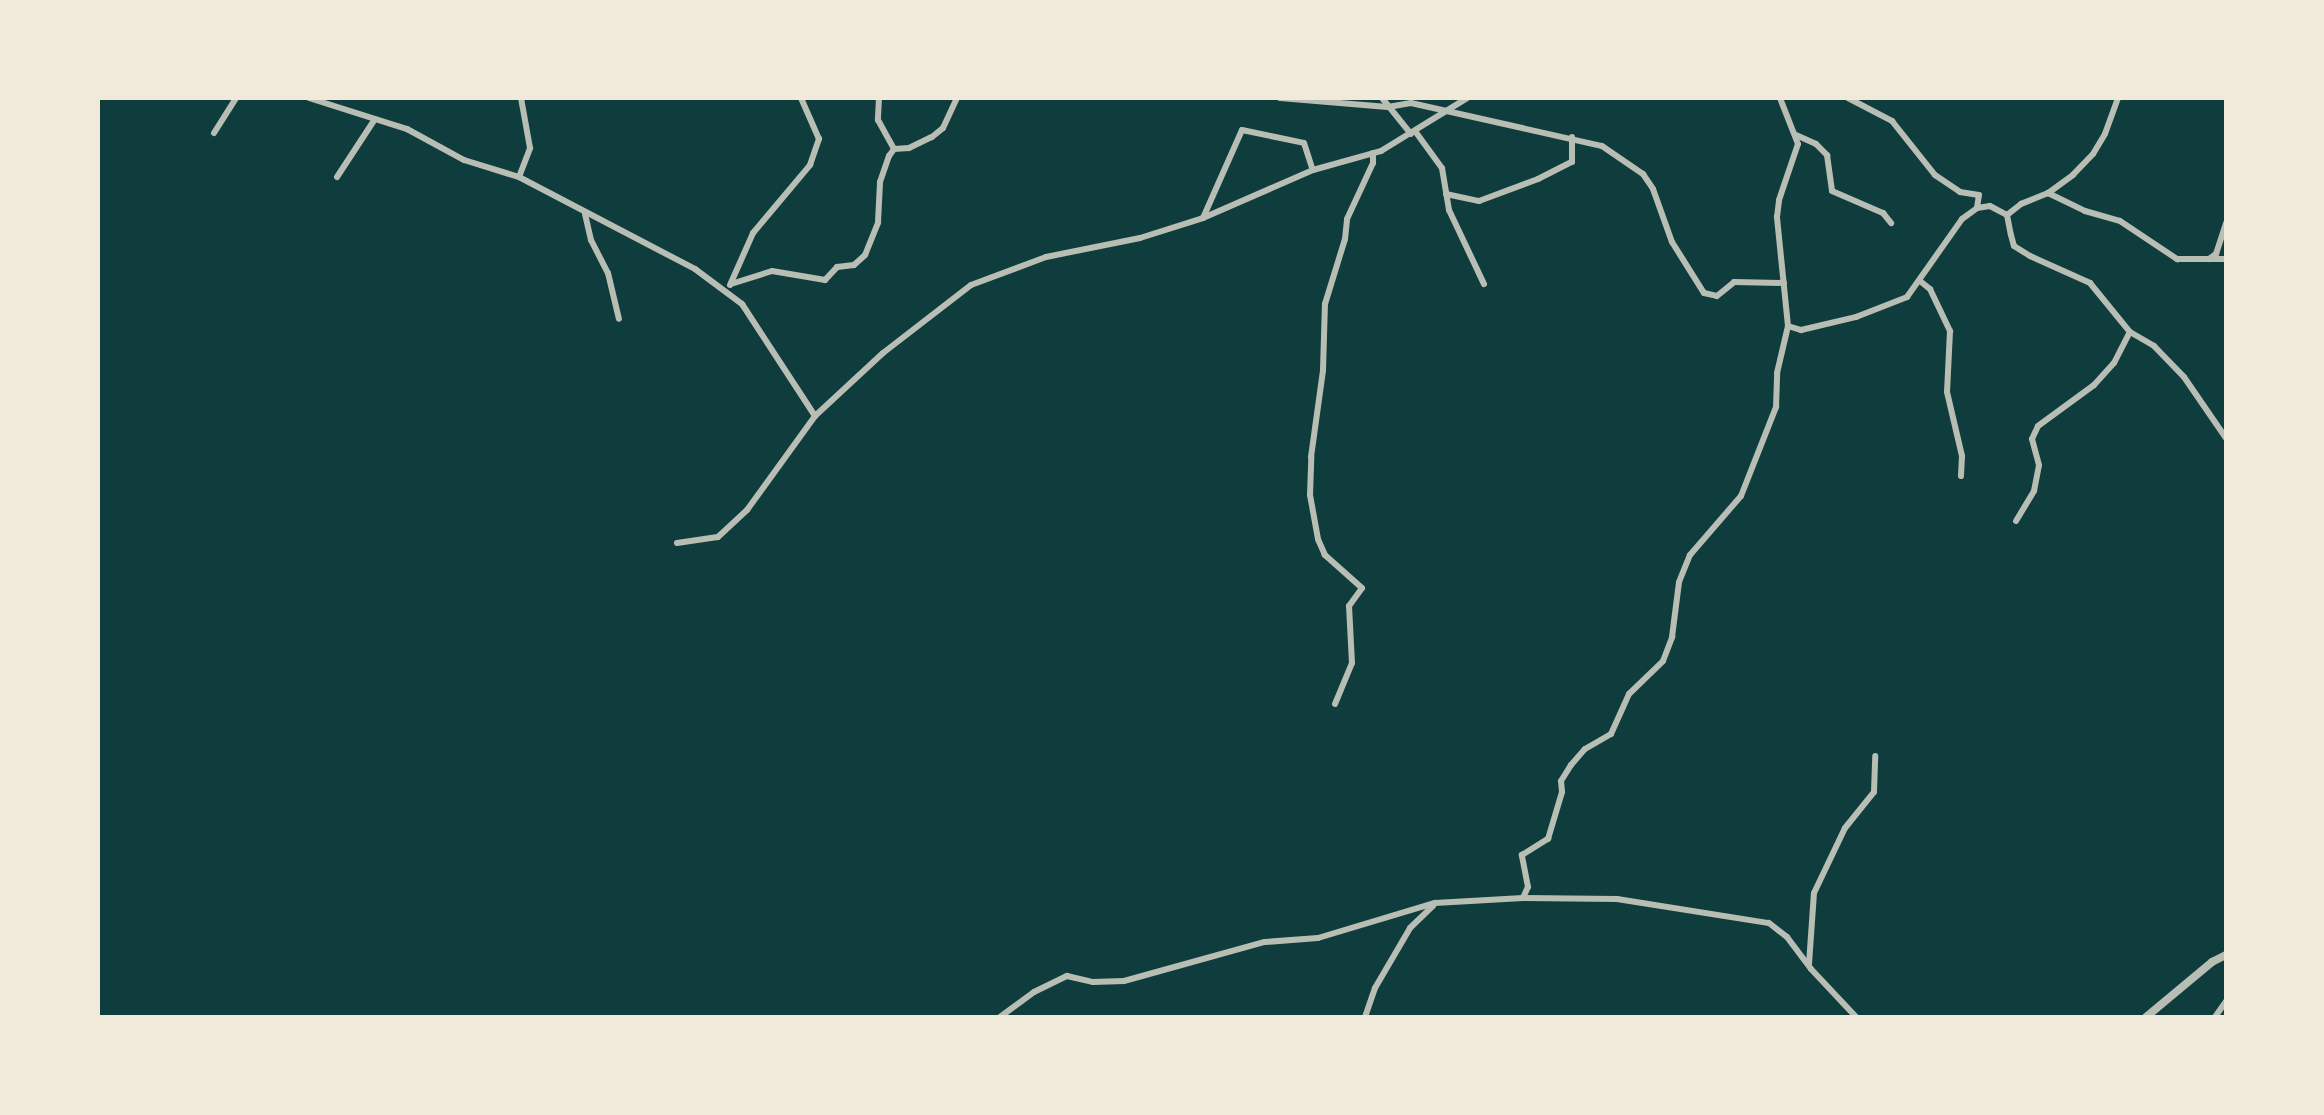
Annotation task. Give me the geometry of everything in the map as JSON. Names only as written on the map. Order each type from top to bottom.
[{"type":"street","points":[[214,133],[236,98]]},
{"type":"street","points":[[309,98],[407,129],[464,160],[519,177],[564,199],[585,214],[650,242],[742,304],[815,416]]},
{"type":"street","points":[[327,105],[333,98]]},
{"type":"street","points":[[519,177],[530,148],[521,98]]},
{"type":"street","points":[[728,292],[753,233],[810,165],[819,139],[801,98]]},
{"type":"street","points":[[879,98],[878,120],[894,149]]},
{"type":"street","points":[[894,149],[909,148],[932,137],[943,128],[957,98]]},
{"type":"street","points":[[1280,98],[1388,107],[1411,103],[1450,109],[1572,137],[1615,152],[1643,174],[1653,189],[1672,242],[1704,293],[1717,296],[1734,282],[1784,283]]},
{"type":"street","points":[[1382,98],[1442,168],[1449,210],[1484,284]]},
{"type":"street","points":[[677,543],[718,537],[747,510],[815,416],[883,353],[971,285],[1046,257],[1140,238],[1203,218],[1313,170],[1373,153],[1413,133],[1467,98]]},
{"type":"street","points":[[1523,898],[1528,887],[1522,855],[1548,839],[1562,792],[1561,781],[1585,749],[1611,734],[1629,694],[1663,661],[1672,637],[1679,582],[1690,555],[1741,496],[1776,407],[1777,373],[1788,326],[1777,217],[1779,200],[1796,158],[1796,135],[1780,98]]},
{"type":"street","points":[[1850,98],[1892,121],[1935,175],[1960,192],[1979,195],[1977,208]]},
{"type":"street","points":[[2007,215],[2021,204],[2048,193],[2093,154],[2105,134],[2118,98]]},
{"type":"street","points":[[337,177],[375,119]]},
{"type":"street","points":[[1203,218],[1242,130],[1304,143],[1313,170]]},
{"type":"street","points":[[1796,135],[1816,144],[1827,155],[1832,191],[1883,213],[1891,223]]},
{"type":"street","points":[[1446,194],[1479,201],[1538,179],[1572,162],[1572,137]]},
{"type":"street","points":[[731,284],[772,271],[825,280],[837,267],[854,265],[865,255],[878,222],[880,182],[894,149]]},
{"type":"street","points":[[1335,704],[1352,663],[1349,606],[1362,588],[1325,555],[1318,539],[1310,495],[1311,457],[1323,370],[1325,304],[1345,239],[1347,219],[1373,163],[1373,153]]},
{"type":"street","points":[[2048,193],[2085,211],[2120,221],[2177,259],[2226,259]]},
{"type":"street","points":[[1788,326],[1801,330],[1856,317],[1907,297],[1962,219],[1977,208],[1990,206],[2007,215],[2014,246],[2090,283],[2130,332],[2154,346],[2184,377],[2226,438]]},
{"type":"street","points":[[585,214],[591,240],[608,273],[619,319]]},
{"type":"street","points":[[2206,261],[2216,254],[2226,223]]},
{"type":"street","points":[[1920,281],[1930,289],[1950,331],[1947,392],[1962,456],[1961,476]]},
{"type":"street","points":[[2016,521],[2034,491],[2039,465],[2032,439],[2038,426],[2094,385],[2114,363],[2130,332]]},
{"type":"street","points":[[1809,964],[1814,893],[1845,828],[1874,792],[1875,756]]},
{"type":"street","points":[[1000,1017],[1034,992],[1067,976],[1093,982],[1124,981],[1265,942],[1318,938],[1435,903],[1523,898],[1617,899],[1747,917],[1780,931],[1856,1017]]},
{"type":"street","points":[[1365,1017],[1375,988],[1410,928],[1435,903]]},
{"type":"street","points":[[2146,1017],[2212,962],[2226,955]]},
{"type":"street","points":[[2215,1017],[2226,1001]]}]
